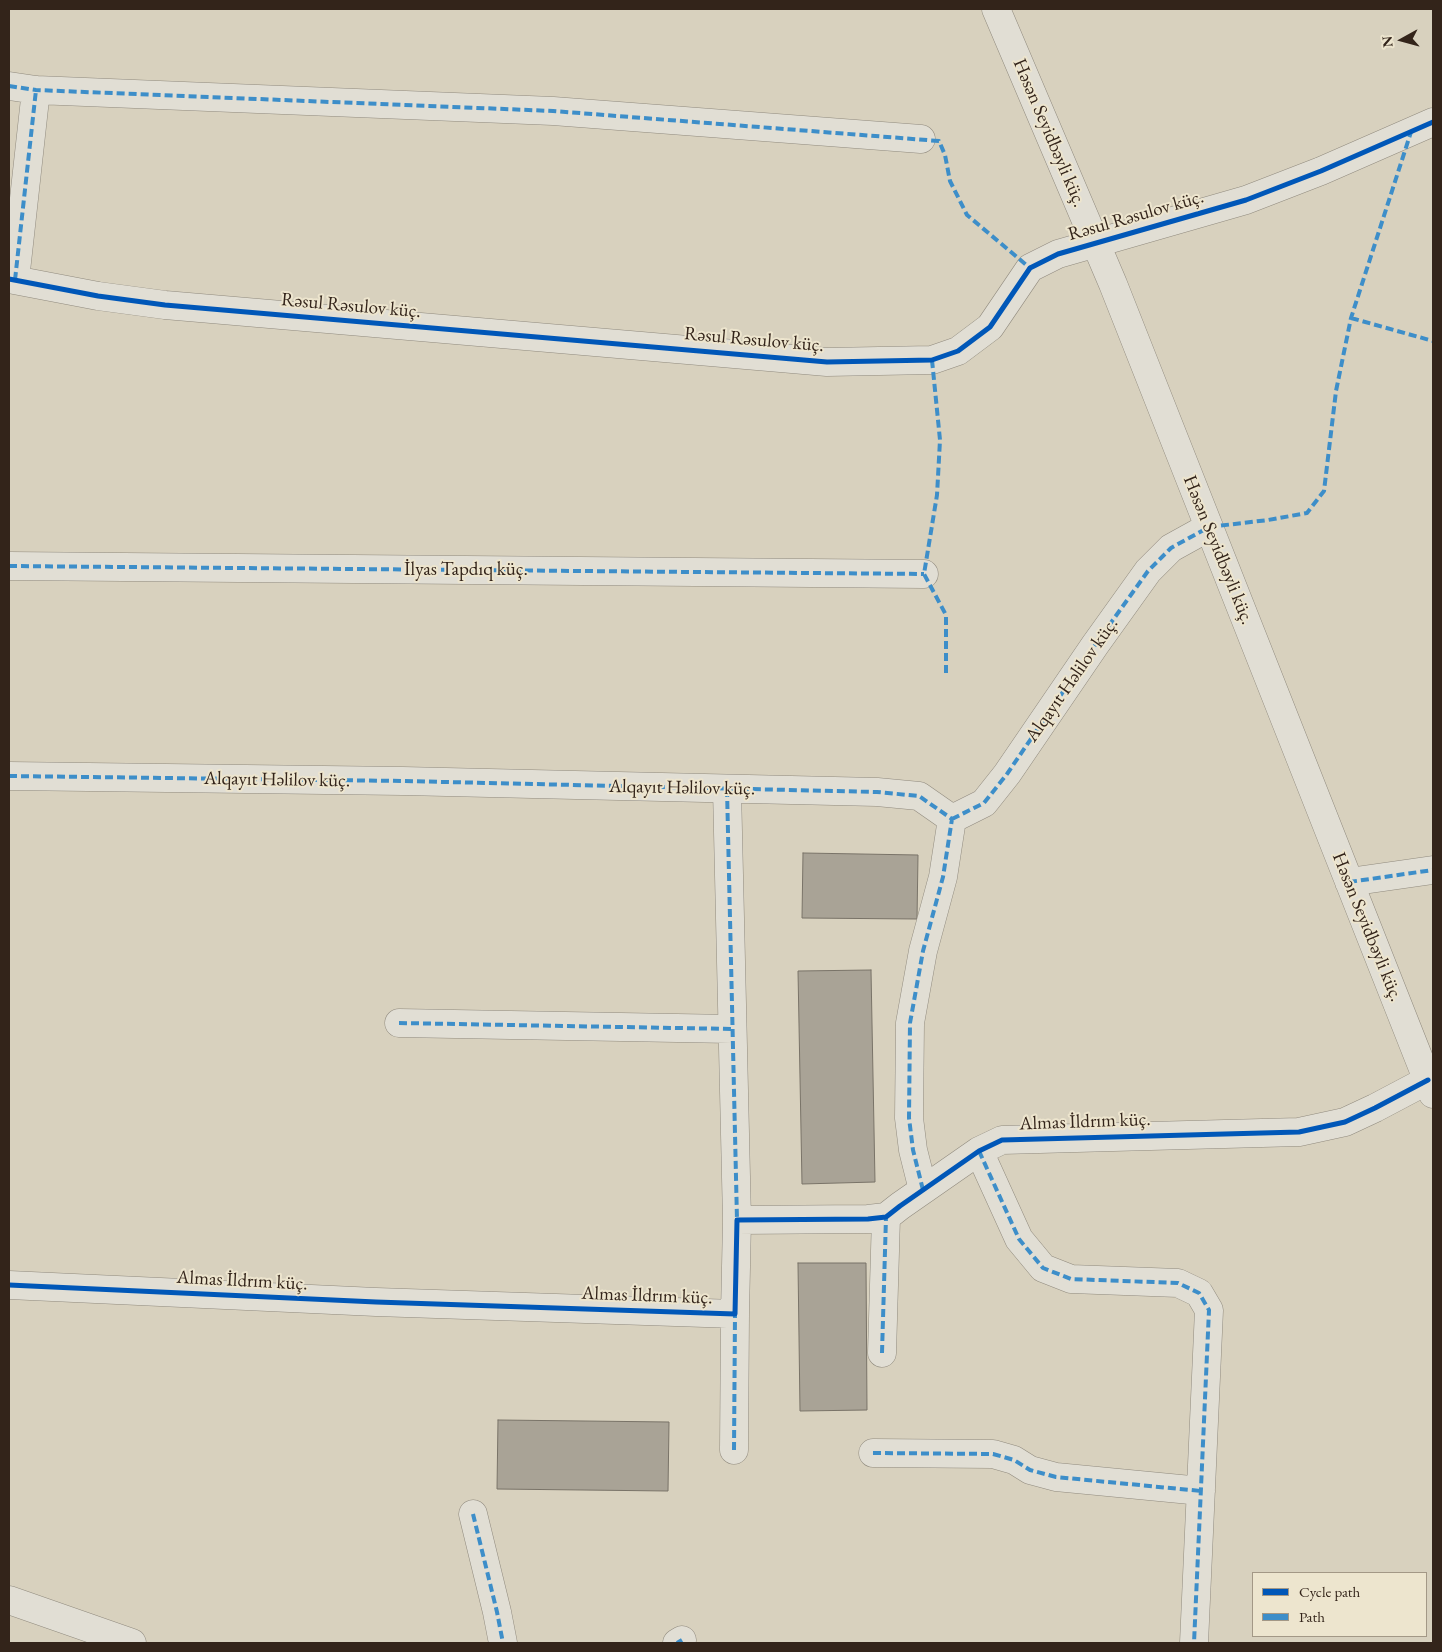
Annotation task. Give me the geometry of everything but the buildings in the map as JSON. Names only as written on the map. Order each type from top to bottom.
[{"type":"street","name":"Həsən Seyidbəyli küç.","points":[[996,9],[1095,243],[1430,1087]]},
{"type":"street","points":[[9,86],[36,90],[553,111],[921,139]]},
{"type":"street","points":[[12,280],[36,90]]},
{"type":"street","name":"Rəsul Rəsulov küç.","points":[[12,280],[98,296],[204,308],[827,362],[932,360],[958,351],[990,327],[1030,268],[1058,254],[1246,200],[1321,171],[1433,122]]},
{"type":"street","name":"Alqayıt Həlilov küç.","points":[[9,776],[384,781],[877,792],[919,796],[952,819],[984,803],[1007,774],[1148,572],[1171,548],[1209,527]]},
{"type":"street","name":"İlyas Tapdıq küç.","points":[[9,566],[924,574]]},
{"type":"street","name":"Almas İldrım küç.","points":[[9,1285],[366,1302],[735,1314],[737,1220],[727,789]]},
{"type":"street","points":[[923,1190],[913,1150],[909,1118],[910,1023],[923,950],[943,878],[952,819]]},
{"type":"street","points":[[1349,882],[1433,870]]},
{"type":"street","points":[[399,1023],[732,1029]]},
{"type":"street","name":"Almas İldrım küç.","points":[[886,1217],[979,1151],[1002,1140],[1299,1132],[1345,1122],[1375,1108],[1430,1087]]},
{"type":"street","points":[[979,1151],[1019,1239],[1043,1268],[1071,1279],[1178,1282],[1199,1293],[1209,1310],[1194,1643]]},
{"type":"street","points":[[737,1220],[868,1219],[886,1217],[882,1354]]},
{"type":"street","points":[[734,1450],[735,1314]]},
{"type":"street","points":[[873,1453],[993,1454],[1014,1460],[1030,1470],[1056,1477],[1201,1491]]},
{"type":"street","points":[[473,1514],[503,1643]]},
{"type":"street","points":[[9,1600],[132,1643]]},
{"type":"marked path","points":[[9,86],[36,90],[553,111],[939,141],[945,155],[950,181],[967,215],[1030,268]]},
{"type":"marked path","points":[[15,280],[36,90]]},
{"type":"marked path","points":[[952,819],[984,803],[1007,774],[1148,571],[1171,548],[1209,527],[1307,513],[1324,491],[1336,391],[1351,318],[1411,132]]},
{"type":"marked path","points":[[1351,318],[1433,341]]},
{"type":"marked path","points":[[932,360],[940,440],[937,495],[924,574],[946,615],[946,677]]},
{"type":"marked path","points":[[9,566],[924,574]]},
{"type":"marked path","points":[[9,776],[403,781],[877,792],[919,796],[952,819]]},
{"type":"marked path","points":[[727,789],[737,1220]]},
{"type":"marked path","points":[[923,1190],[913,1150],[909,1118],[910,1023],[923,951],[943,877],[952,819]]},
{"type":"marked path","points":[[1349,882],[1433,870]]},
{"type":"marked path","points":[[399,1023],[732,1029]]},
{"type":"marked path","points":[[979,1151],[1019,1239],[1043,1268],[1071,1279],[1178,1283],[1199,1293],[1209,1310],[1194,1643]]},
{"type":"marked path","points":[[882,1353],[886,1217]]},
{"type":"marked path","points":[[734,1450],[735,1314]]},
{"type":"marked path","points":[[873,1453],[993,1454],[1014,1460],[1030,1470],[1056,1477],[1201,1491]]},
{"type":"marked path","points":[[473,1514],[503,1643]]},
{"type":"marked path","points":[[677,1643],[682,1640]]},
{"type":"cycle path","points":[[9,279],[98,296],[165,305],[827,362],[932,360],[958,351],[990,327],[1030,268],[1058,254],[1246,200],[1321,171],[1433,122]]},
{"type":"cycle path","points":[[9,1285],[376,1302],[735,1314],[737,1220],[868,1219],[886,1217],[979,1151],[1002,1140],[1299,1132],[1345,1122],[1428,1080]]}]
